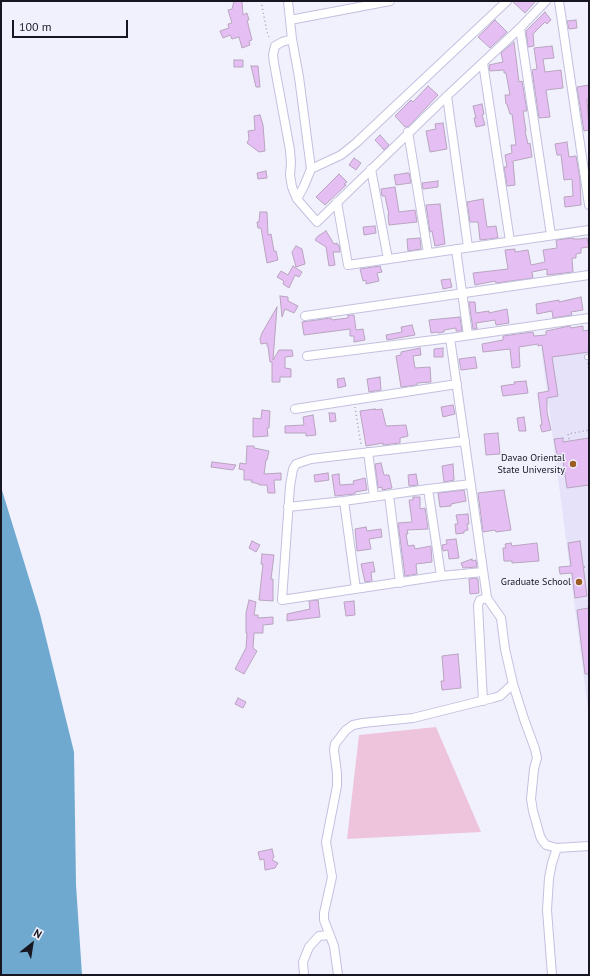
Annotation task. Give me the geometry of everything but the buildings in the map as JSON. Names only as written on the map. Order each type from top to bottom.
[{"type":"street","points":[[288,1],[311,169],[308,180],[297,199]]},
{"type":"street","points":[[290,20],[390,1]]},
{"type":"street","points":[[311,169],[341,155],[356,143],[507,1]]},
{"type":"street","points":[[292,39],[275,46],[273,55],[275,70],[290,150],[290,175],[292,187],[297,199],[317,222],[408,132],[520,28],[546,1]]},
{"type":"street","points":[[559,1],[589,205]]},
{"type":"street","points":[[520,28],[551,235]]},
{"type":"street","points":[[483,63],[510,241]]},
{"type":"street","points":[[447,96],[468,247]]},
{"type":"street","points":[[408,132],[428,253]]},
{"type":"street","points":[[371,169],[388,259]]},
{"type":"street","points":[[337,202],[348,265],[589,230]]},
{"type":"street","points":[[456,249],[468,336]]},
{"type":"street","points":[[305,316],[589,275]]},
{"type":"street","points":[[306,356],[468,336],[589,318]]},
{"type":"street","points":[[450,338],[486,598],[501,618],[505,649],[513,684],[524,719],[536,749],[537,758],[534,769],[531,799],[533,811],[542,840],[546,845],[557,848],[589,846]]},
{"type":"street","points":[[295,409],[457,384]]},
{"type":"street","points":[[465,441],[311,459],[296,464],[291,476],[282,600],[442,576],[483,572]]},
{"type":"street","points":[[365,452],[374,497]]},
{"type":"street","points":[[288,507],[471,484]]},
{"type":"street","points":[[428,489],[442,576]]},
{"type":"street","points":[[389,495],[400,583]]},
{"type":"street","points":[[344,501],[356,589]]},
{"type":"street","points":[[483,701],[478,605],[480,600],[486,598]]},
{"type":"street","points":[[304,975],[303,962],[314,941],[319,936],[324,920],[325,906],[332,877],[326,842],[337,786],[334,750],[335,744],[340,736],[346,730],[363,723],[413,718],[500,696],[513,684]]},
{"type":"street","points":[[552,975],[547,910],[549,878],[557,848]]},
{"type":"street","points":[[324,920],[334,946],[338,975]]},
{"type":"street","points":[[319,936],[329,934]]},
{"type":"path","points":[[261,1],[267,32],[270,40],[275,46]]},
{"type":"path","points":[[588,357],[589,373]]},
{"type":"path","points":[[354,400],[365,452]]},
{"type":"path","points":[[569,439],[568,434],[589,430]]},
{"type":"path","points":[[584,567],[589,566]]},
{"type":"shaded area","name":"Davao Oriental State University","points":[[589,341],[589,717],[541,347]]},
{"type":"shaded area","points":[[436,727],[481,832],[347,839],[359,735]]},
{"type":"water","points":[[1,487],[40,614],[74,752],[76,885],[82,975],[1,975]]},
{"type":"place","name":"Davao Oriental State University","points":[[573,464]]},
{"type":"place","name":"Graduate School","points":[[579,582]]}]
